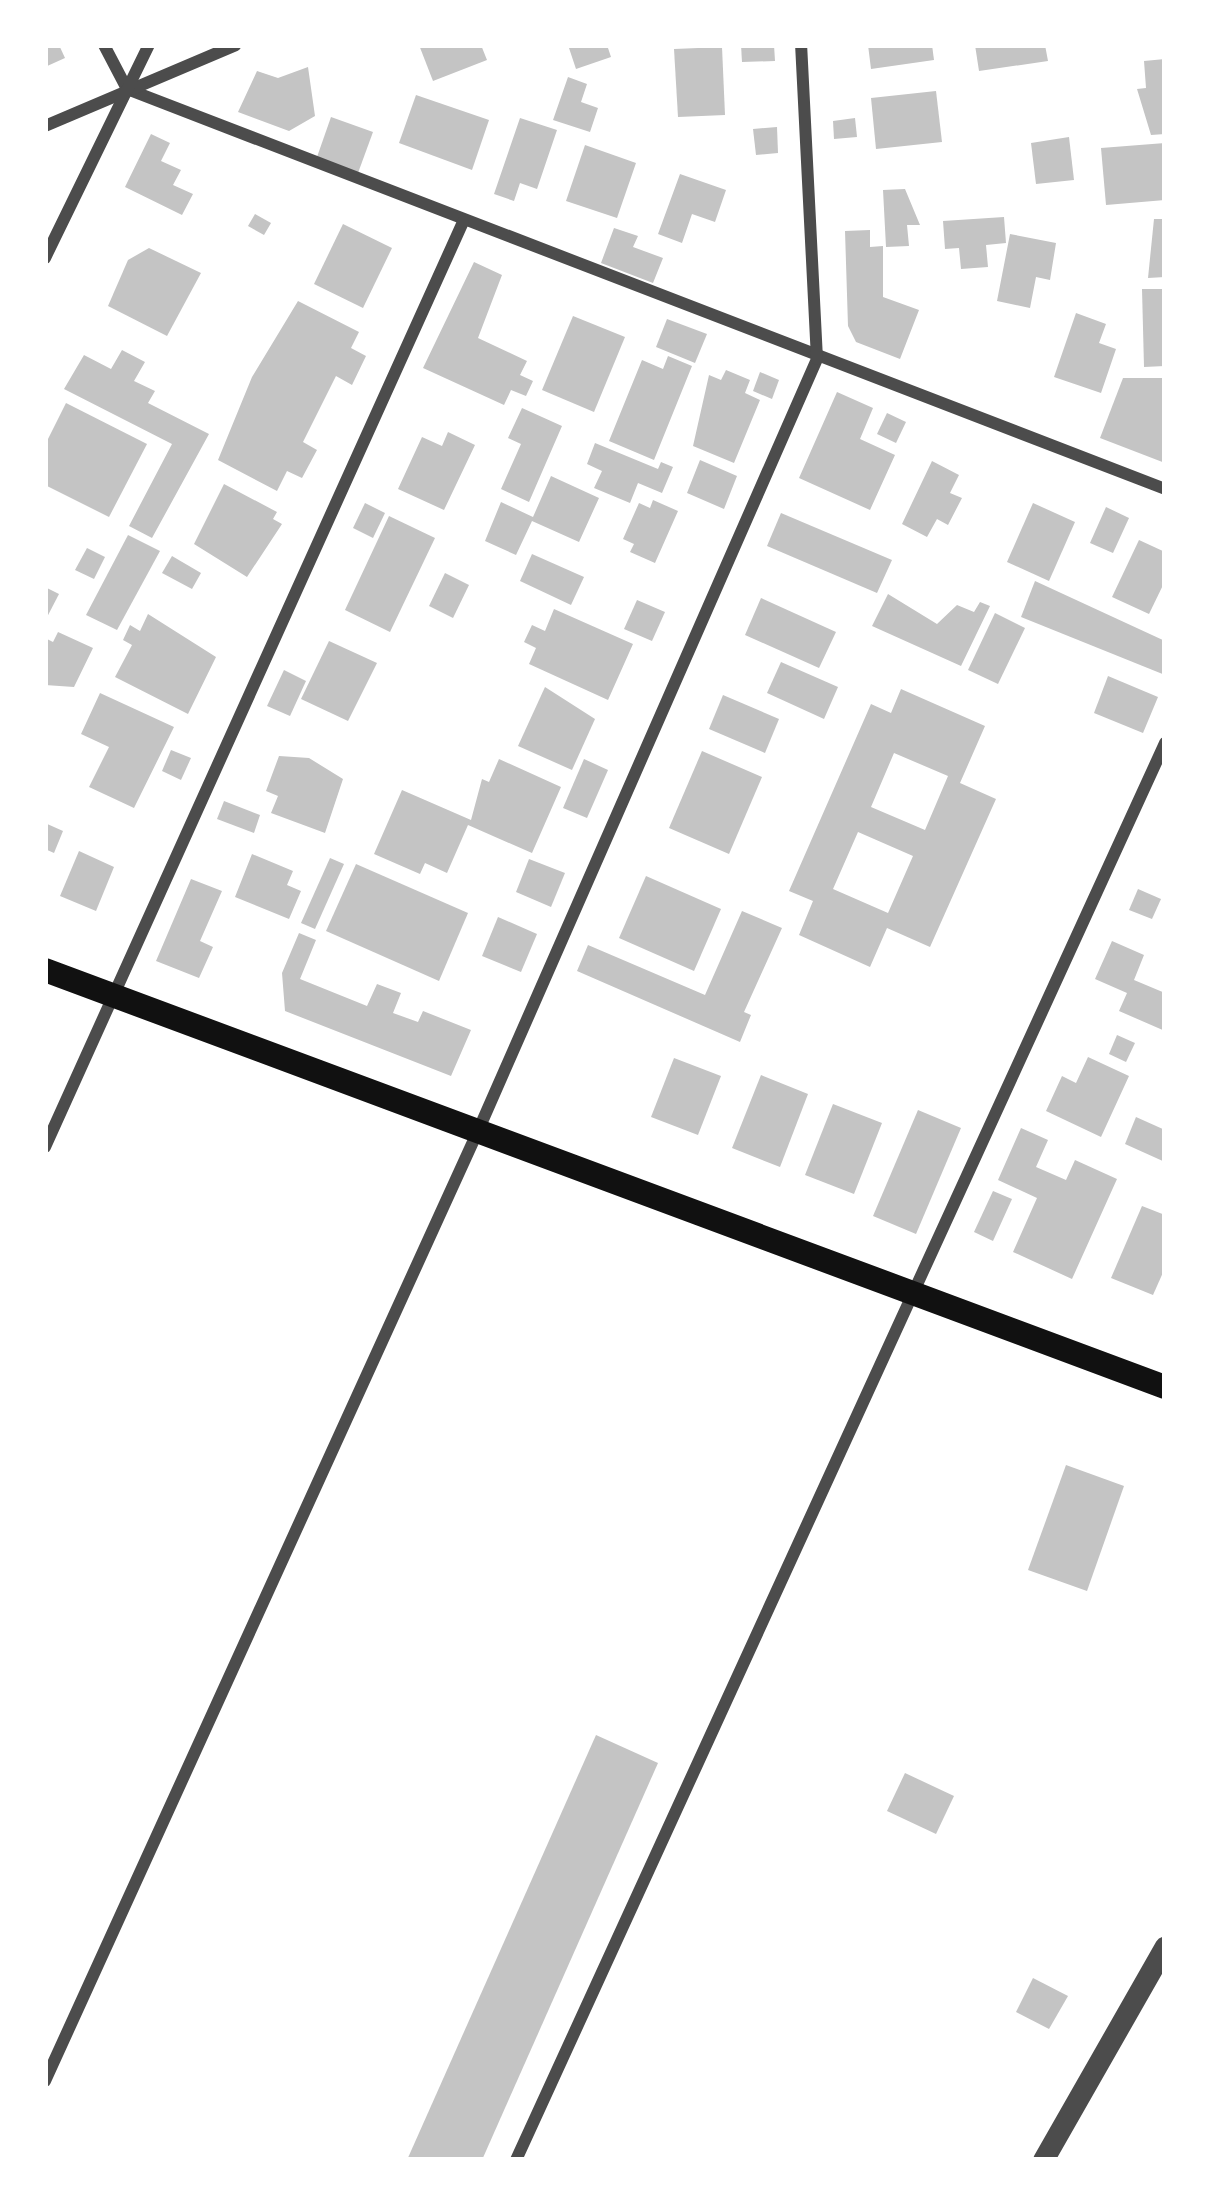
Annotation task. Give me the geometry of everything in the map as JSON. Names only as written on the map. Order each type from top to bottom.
[{"type":"main road","points":[[45,970],[1165,1387]]},
{"type":"street","points":[[104,45],[127,89],[1165,489]]},
{"type":"street","points":[[45,258],[149,45]]},
{"type":"street","points":[[45,126],[236,45]]},
{"type":"street","points":[[45,2081],[478,1131],[817,358],[801,45]]},
{"type":"street","points":[[45,1147],[463,221]]},
{"type":"street","points":[[516,2160],[713,1744],[911,1295],[1165,742]]},
{"type":"street","points":[[1042,2160],[1165,1946]]},
{"type":"building","points":[[45,45],[59,45],[65,58],[45,67]]},
{"type":"building","points":[[419,45],[481,45],[487,60],[433,81]]},
{"type":"building","points":[[568,45],[607,45],[611,57],[576,69]]},
{"type":"building","points":[[741,45],[774,45],[775,61],[742,62]]},
{"type":"building","points":[[868,45],[932,45],[934,60],[871,69]]},
{"type":"building","points":[[975,45],[1045,45],[1048,61],[979,71]]},
{"type":"building","points":[[722,47],[725,115],[678,117],[674,49]]},
{"type":"building","points":[[1165,59],[1165,134],[1151,135],[1137,89],[1146,88],[1144,61]]},
{"type":"building","points":[[308,67],[315,116],[289,131],[238,112],[257,71],[278,78]]},
{"type":"building","points":[[568,77],[587,84],[581,102],[598,108],[590,132],[553,120]]},
{"type":"building","points":[[936,91],[942,142],[876,149],[871,98]]},
{"type":"building","points":[[416,95],[489,120],[472,170],[399,143]]},
{"type":"building","points":[[331,117],[373,132],[358,173],[317,157]]},
{"type":"building","points":[[520,118],[557,130],[537,189],[520,183],[514,201],[494,194]]},
{"type":"building","points":[[855,118],[857,137],[834,139],[833,121]]},
{"type":"building","points":[[777,127],[778,153],[756,155],[753,129]]},
{"type":"building","points":[[151,134],[170,143],[161,161],[181,170],[173,185],[193,194],[182,215],[125,187]]},
{"type":"building","points":[[1069,137],[1074,180],[1036,184],[1031,143]]},
{"type":"building","points":[[1165,143],[1165,200],[1106,205],[1101,148]]},
{"type":"building","points":[[585,145],[636,163],[617,218],[566,201]]},
{"type":"building","points":[[680,174],[726,190],[715,222],[692,214],[682,243],[658,234]]},
{"type":"building","points":[[905,189],[920,225],[907,225],[909,246],[886,247],[883,190]]},
{"type":"building","points":[[255,214],[271,223],[264,235],[248,226]]},
{"type":"building","points":[[1004,217],[1006,243],[986,245],[988,267],[961,269],[959,248],[945,249],[943,221]]},
{"type":"building","points":[[1154,219],[1165,219],[1165,277],[1148,278]]},
{"type":"building","points":[[343,224],[392,248],[363,308],[314,284]]},
{"type":"building","points":[[614,228],[638,236],[633,247],[663,258],[653,283],[601,263]]},
{"type":"building","points":[[870,230],[870,247],[883,246],[883,297],[919,310],[900,359],[856,342],[848,326],[845,231]]},
{"type":"building","points":[[1010,234],[1056,243],[1050,280],[1036,277],[1030,308],[997,301]]},
{"type":"building","points":[[149,248],[201,273],[167,336],[108,306],[128,260]]},
{"type":"building","points":[[474,262],[502,275],[478,338],[527,361],[520,375],[533,381],[526,396],[511,390],[504,405],[423,368]]},
{"type":"building","points":[[1142,289],[1165,289],[1165,366],[1144,367]]},
{"type":"building","points":[[298,301],[359,332],[351,348],[366,356],[352,385],[336,376],[303,442],[317,450],[302,478],[287,471],[277,491],[218,460],[252,377]]},
{"type":"building","points":[[1076,313],[1106,324],[1099,343],[1116,349],[1101,393],[1054,377]]},
{"type":"building","points":[[573,316],[625,337],[594,412],[542,390]]},
{"type":"building","points":[[667,319],[707,334],[695,363],[656,347]]},
{"type":"building","points":[[122,350],[145,362],[134,381],[155,391],[148,403],[209,434],[152,538],[129,526],[172,444],[64,389],[84,355],[111,369]]},
{"type":"building","points":[[668,356],[692,366],[654,460],[609,441],[642,360],[663,369]]},
{"type":"building","points":[[726,370],[750,380],[745,393],[760,400],[734,463],[693,446],[709,375],[721,380]]},
{"type":"building","points":[[760,372],[779,380],[772,399],[753,391]]},
{"type":"building","points":[[1123,378],[1165,378],[1165,463],[1100,438]]},
{"type":"building","points":[[837,392],[873,408],[860,439],[895,455],[870,510],[799,478]]},
{"type":"building","points":[[66,403],[147,444],[109,517],[45,485],[45,445]]},
{"type":"building","points":[[522,408],[562,426],[529,502],[501,489],[521,444],[508,438]]},
{"type":"building","points":[[887,413],[906,422],[896,443],[877,434]]},
{"type":"building","points":[[448,432],[475,445],[444,510],[398,489],[422,437],[442,446]]},
{"type":"building","points":[[595,443],[658,469],[661,462],[673,467],[662,493],[638,483],[630,503],[594,488],[602,471],[587,464]]},
{"type":"building","points":[[700,460],[737,476],[724,509],[687,493]]},
{"type":"building","points":[[932,461],[959,475],[950,493],[962,498],[948,525],[937,519],[927,537],[902,524]]},
{"type":"building","points":[[551,476],[599,498],[579,542],[532,521],[516,555],[485,541],[501,502],[533,517]]},
{"type":"building","points":[[224,484],[277,512],[273,519],[282,524],[247,577],[194,544]]},
{"type":"building","points":[[653,500],[678,511],[655,563],[630,552],[634,544],[623,539],[639,503],[650,508]]},
{"type":"building","points":[[365,503],[385,513],[373,538],[353,528]]},
{"type":"building","points":[[1033,503],[1075,522],[1049,581],[1007,562]]},
{"type":"building","points":[[1106,507],[1129,518],[1113,553],[1090,543]]},
{"type":"building","points":[[781,513],[892,560],[877,593],[767,546]]},
{"type":"building","points":[[389,516],[435,538],[390,632],[345,610]]},
{"type":"building","points":[[128,535],[160,551],[117,630],[86,615]]},
{"type":"building","points":[[1139,540],[1165,552],[1165,581],[1149,614],[1112,597]]},
{"type":"building","points":[[87,548],[105,557],[94,579],[75,570]]},
{"type":"building","points":[[532,554],[584,577],[571,605],[520,581]]},
{"type":"building","points":[[172,556],[201,573],[192,589],[162,573]]},
{"type":"building","points":[[445,573],[469,585],[453,618],[429,606]]},
{"type":"building","points":[[1035,581],[1165,641],[1165,675],[1021,617]]},
{"type":"building","points":[[45,587],[59,594],[45,621]]},
{"type":"building","points":[[888,594],[937,624],[957,605],[974,612],[980,602],[990,606],[961,666],[872,626]]},
{"type":"building","points":[[761,598],[836,632],[819,668],[745,635]]},
{"type":"building","points":[[637,600],[665,612],[652,641],[624,629]]},
{"type":"building","points":[[554,609],[633,644],[608,700],[529,664],[536,648],[524,642],[532,625],[545,631]]},
{"type":"building","points":[[995,613],[1025,628],[998,684],[968,670]]},
{"type":"building","points":[[148,614],[216,657],[188,714],[115,677],[132,645],[123,640],[130,625],[140,631]]},
{"type":"building","points":[[58,632],[93,648],[74,687],[45,685],[45,638],[53,642]]},
{"type":"building","points":[[329,641],[377,663],[348,721],[301,699]]},
{"type":"building","points":[[781,662],[838,687],[824,719],[767,693]]},
{"type":"building","points":[[284,670],[306,681],[290,716],[267,706]]},
{"type":"building","points":[[1108,676],[1158,697],[1143,733],[1094,713]]},
{"type":"building","points":[[545,687],[595,719],[572,770],[518,746]]},
{"type":"building","points":[[901,689],[985,726],[960,783],[996,799],[930,947],[887,928],[870,967],[799,935],[813,901],[789,891],[871,704],[891,713]],"holes":[[[894,753],[948,776],[925,830],[871,807]],[[858,832],[913,856],[888,913],[833,889]]]},
{"type":"building","points":[[100,693],[174,727],[134,808],[89,787],[109,747],[81,734]]},
{"type":"building","points":[[723,695],[779,719],[765,753],[709,729]]},
{"type":"building","points":[[171,750],[191,758],[181,780],[162,771]]},
{"type":"building","points":[[702,751],[762,777],[729,854],[669,828]]},
{"type":"building","points":[[279,756],[309,758],[343,779],[325,833],[271,813],[278,796],[266,791]]},
{"type":"building","points":[[499,759],[561,787],[532,853],[468,825],[447,873],[425,863],[420,874],[374,854],[402,790],[471,820],[482,779],[489,782]]},
{"type":"building","points":[[584,759],[608,770],[587,818],[563,808]]},
{"type":"building","points":[[224,801],[260,815],[254,833],[217,819]]},
{"type":"building","points":[[45,823],[63,831],[54,853],[45,849]]},
{"type":"building","points":[[79,851],[114,867],[96,911],[60,896]]},
{"type":"building","points":[[252,854],[293,871],[287,885],[301,891],[289,919],[235,897]]},
{"type":"building","points":[[330,858],[344,864],[315,929],[301,923]]},
{"type":"building","points":[[529,859],[565,873],[551,907],[516,892]]},
{"type":"building","points":[[356,864],[468,913],[439,981],[326,931]]},
{"type":"building","points":[[646,876],[721,909],[694,971],[619,938]]},
{"type":"building","points":[[191,879],[222,891],[200,941],[213,947],[199,978],[156,961]]},
{"type":"building","points":[[1138,889],[1161,899],[1152,919],[1129,910]]},
{"type":"building","points":[[742,911],[782,928],[744,1012],[751,1015],[740,1042],[577,971],[588,945],[705,995]]},
{"type":"building","points":[[498,917],[537,934],[521,972],[482,956]]},
{"type":"building","points":[[299,933],[316,940],[300,979],[367,1006],[377,984],[401,993],[393,1013],[418,1022],[423,1011],[471,1030],[451,1076],[285,1011],[282,973]]},
{"type":"building","points":[[1112,941],[1144,955],[1134,980],[1165,993],[1165,1031],[1119,1011],[1127,993],[1095,979]]},
{"type":"building","points":[[1117,1035],[1135,1043],[1126,1062],[1109,1054]]},
{"type":"building","points":[[1088,1057],[1129,1076],[1101,1137],[1046,1111],[1062,1076],[1076,1083]]},
{"type":"building","points":[[674,1058],[721,1076],[698,1135],[651,1117]]},
{"type":"building","points":[[761,1075],[808,1094],[780,1167],[732,1148]]},
{"type":"building","points":[[833,1104],[882,1123],[854,1194],[805,1175]]},
{"type":"building","points":[[918,1110],[961,1128],[916,1234],[873,1216]]},
{"type":"building","points":[[1136,1117],[1165,1130],[1165,1162],[1125,1144]]},
{"type":"building","points":[[1021,1128],[1048,1140],[1036,1167],[1066,1180],[1075,1160],[1117,1179],[1072,1279],[1013,1252],[1037,1198],[998,1180]]},
{"type":"building","points":[[993,1191],[1012,1199],[993,1241],[974,1232]]},
{"type":"building","points":[[1142,1206],[1165,1215],[1165,1268],[1153,1295],[1111,1278]]},
{"type":"building","points":[[1066,1465],[1124,1486],[1087,1591],[1028,1570]]},
{"type":"building","points":[[596,1735],[658,1763],[482,2160],[407,2160]]},
{"type":"building","points":[[905,1773],[954,1796],[936,1834],[887,1811]]},
{"type":"building","points":[[1033,1978],[1068,1996],[1049,2029],[1016,2012]]}]
